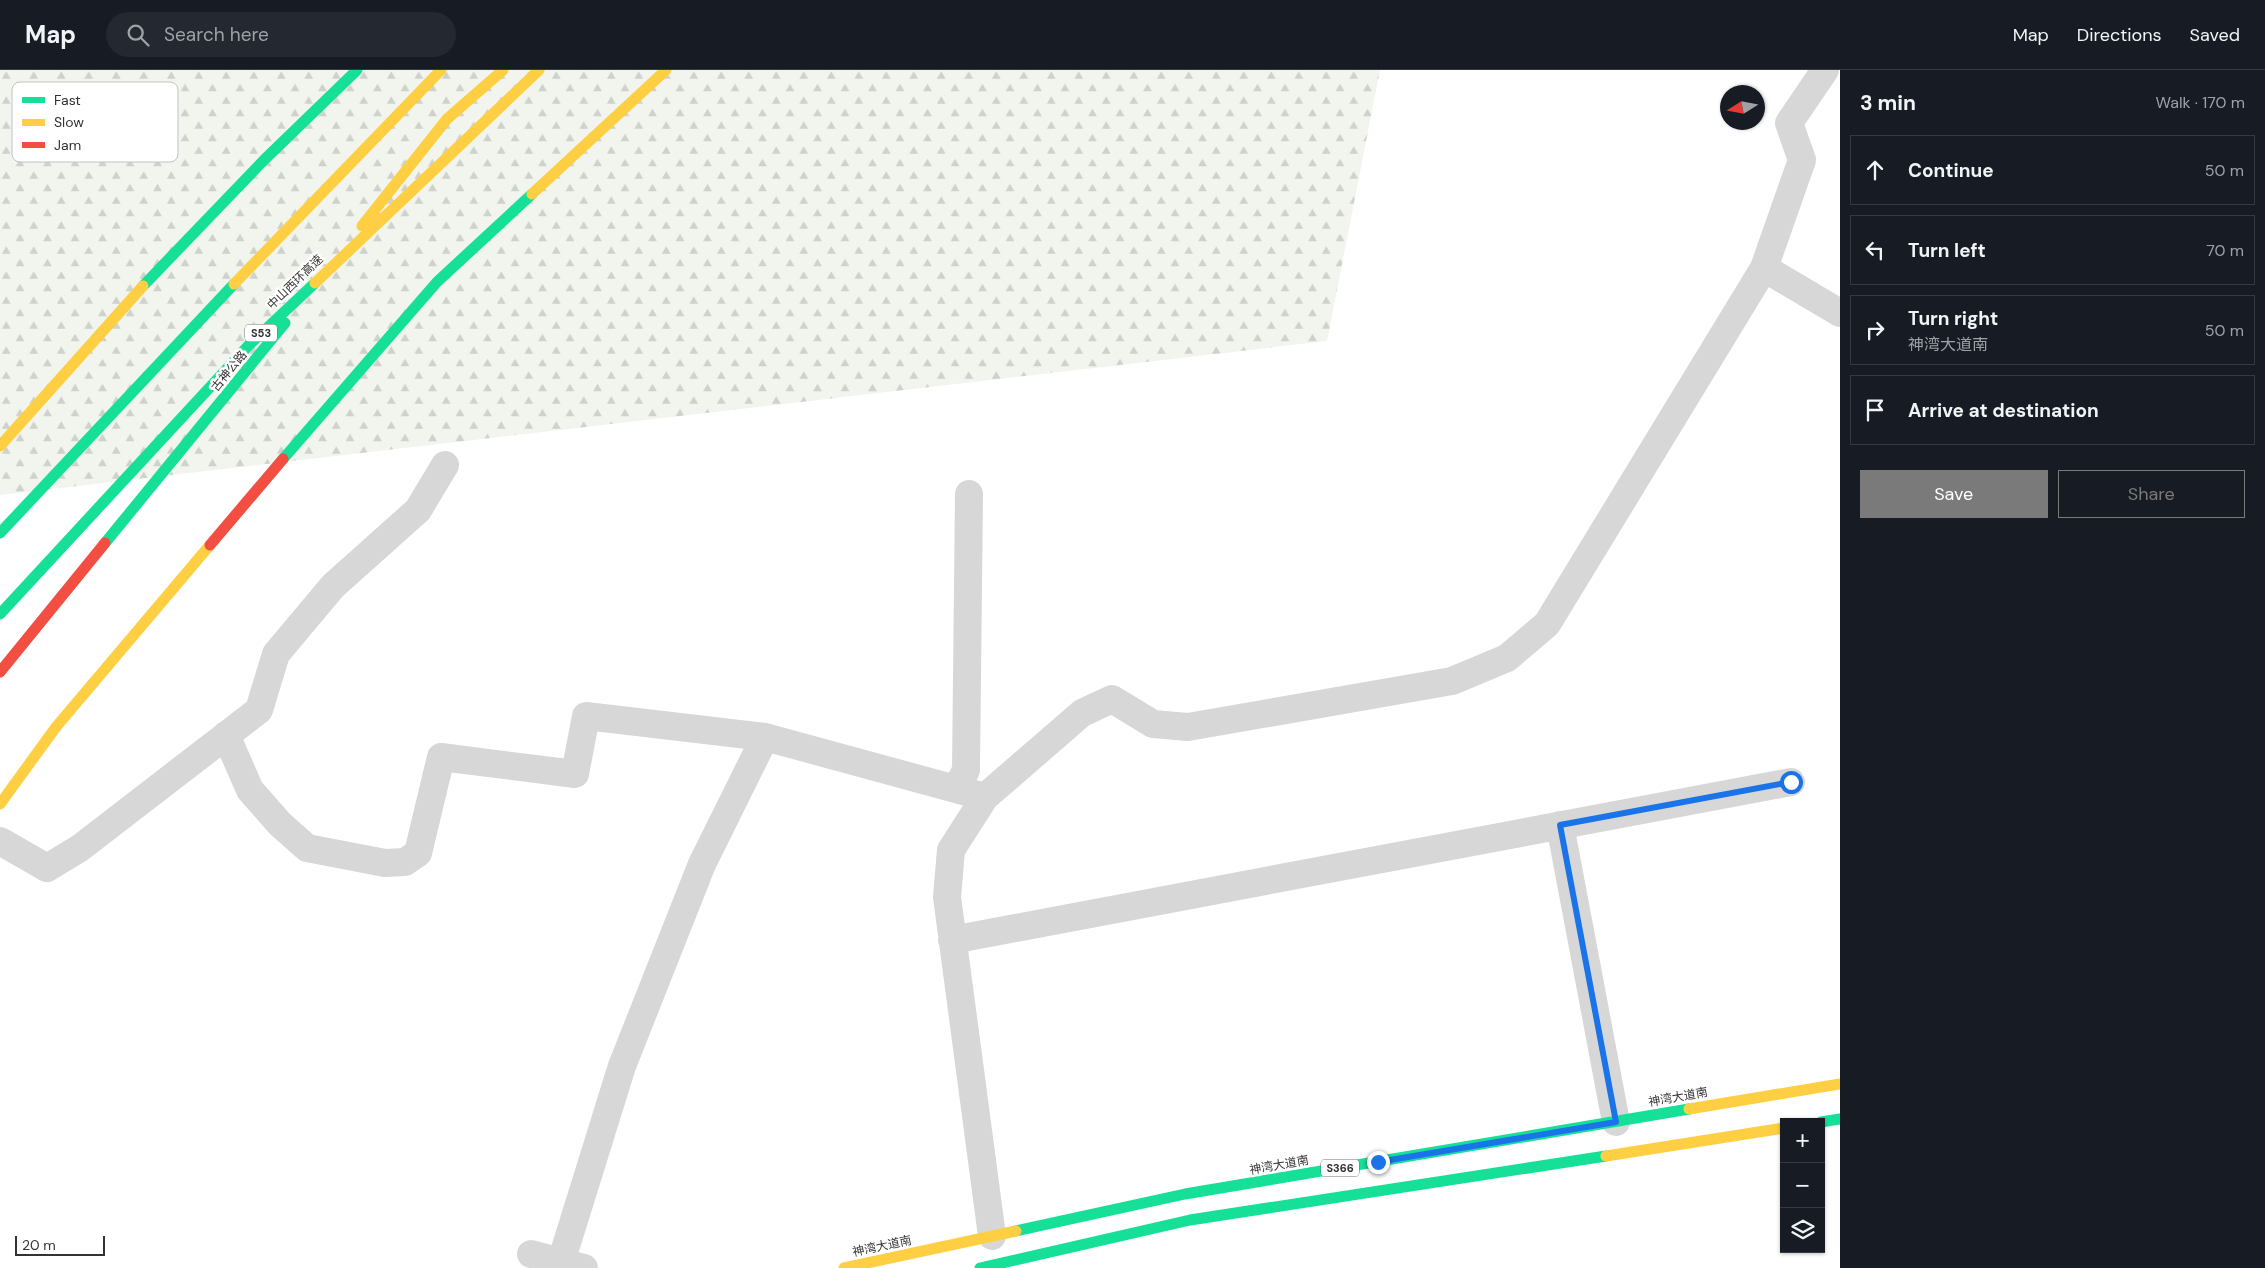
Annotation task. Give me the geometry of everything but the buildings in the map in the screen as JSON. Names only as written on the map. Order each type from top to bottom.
[{"type":"main road","points":[[0,446],[80,353],[297,126],[357,70]]},
{"type":"main road","points":[[0,533],[256,261],[441,70]]},
{"type":"main road","name":"古神公路","points":[[0,672],[204,425],[448,119],[504,70]]},
{"type":"main road","name":"中山西环高速","points":[[0,614],[249,345],[539,70]]},
{"type":"main road","points":[[0,804],[68,712],[252,494],[437,282],[666,70]]},
{"type":"main road","name":"神湾大道南","points":[[844,1268],[1185,1194],[1840,1084]]},
{"type":"main road","points":[[1825,1121],[1840,1119]]},
{"type":"main road","name":"S366","points":[[980,1268],[1190,1220],[1780,1129]]},
{"type":"street","points":[[992,1236],[946,897],[951,850],[985,796],[1082,713],[1112,700],[1153,724],[1188,727],[1452,681],[1507,658],[1548,624],[1764,268],[1802,160],[1789,123],[1825,70]]},
{"type":"street","points":[[1764,268],[1840,313]]},
{"type":"street","points":[[0,841],[47,868],[80,848],[258,710],[276,654],[332,586],[418,510],[445,466]]},
{"type":"street","points":[[957,788],[966,770],[969,494]]},
{"type":"street","points":[[226,735],[250,790],[280,824],[307,848],[385,863],[405,862],[418,853],[441,757],[575,774],[586,716],[765,737],[985,796]]},
{"type":"street","points":[[530,1254],[573,1265],[622,1066],[702,864],[765,737]]},
{"type":"street","points":[[952,940],[1791,782]]},
{"type":"street","points":[[1560,825],[1616,1122]]},
{"type":"green space","points":[[0,70],[1380,70],[1327,341],[0,495]]},
{"type":"traffic: fast","points":[[143,286],[264,160],[357,70]]},
{"type":"traffic: fast","points":[[283,459],[437,282],[532,194]]},
{"type":"traffic: fast","points":[[0,614],[249,345],[315,283]]},
{"type":"traffic: fast","points":[[0,533],[234,284]]},
{"type":"traffic: fast","points":[[105,543],[285,323]]},
{"type":"traffic: fast","points":[[1016,1231],[1185,1194],[1689,1109]]},
{"type":"traffic: fast","points":[[1825,1121],[1840,1119]]},
{"type":"traffic: fast","points":[[980,1268],[1190,1220],[1606,1156]]},
{"type":"traffic: slow","points":[[234,284],[441,70]]},
{"type":"traffic: slow","points":[[362,226],[447,119],[503,70]]},
{"type":"traffic: slow","points":[[315,283],[539,70]]},
{"type":"traffic: slow","points":[[532,194],[666,70]]},
{"type":"traffic: slow","points":[[0,446],[143,286]]},
{"type":"traffic: slow","points":[[0,804],[56,727],[210,545]]},
{"type":"traffic: slow","points":[[1689,1109],[1840,1084]]},
{"type":"traffic: slow","points":[[1606,1156],[1780,1129]]},
{"type":"traffic: slow","points":[[844,1268],[1016,1231]]},
{"type":"traffic: jam","points":[[210,545],[283,459]]},
{"type":"traffic: jam","points":[[0,672],[105,543]]},
{"type":"route","points":[[1378,1162],[1616,1122],[1560,825],[1791,782]]}]
